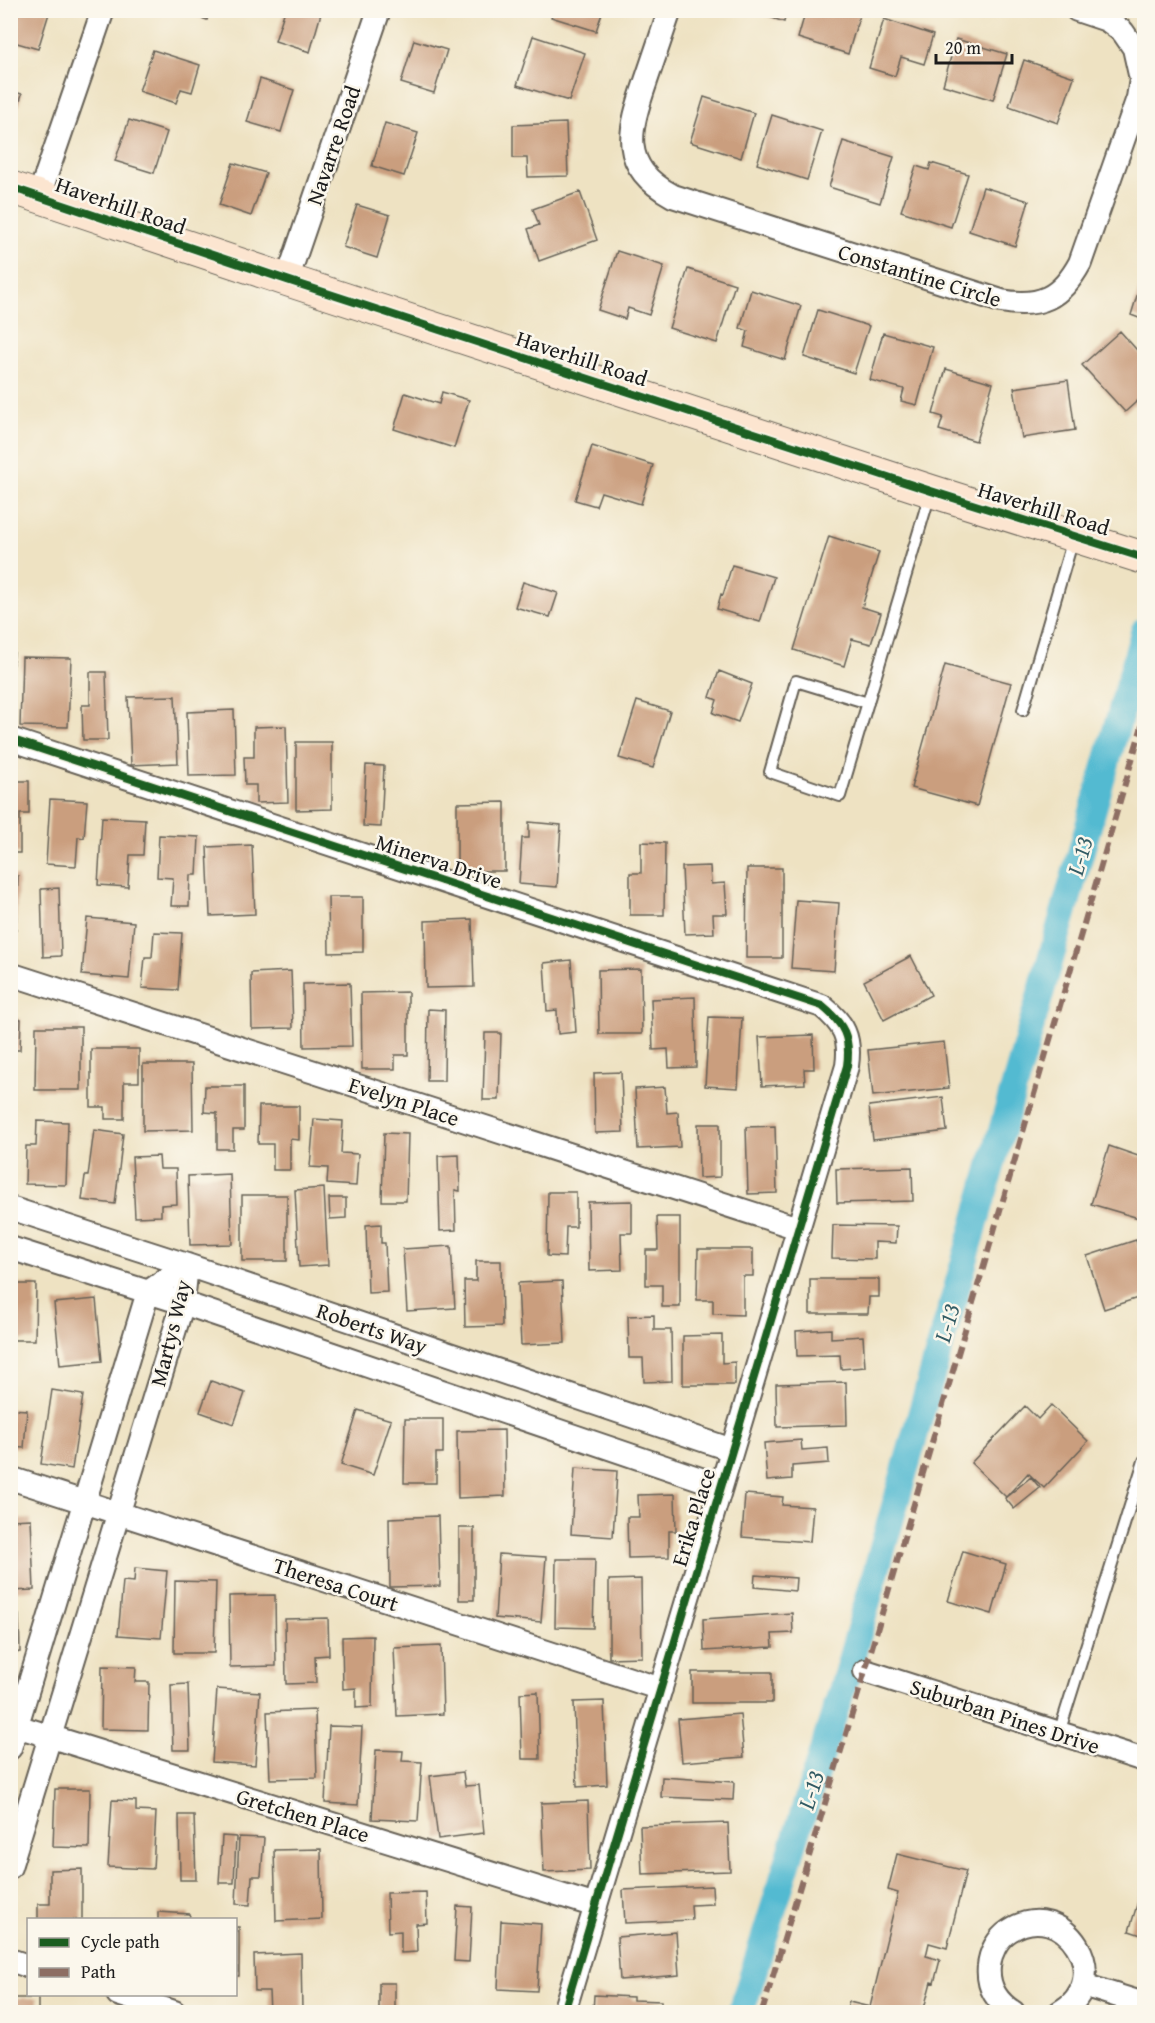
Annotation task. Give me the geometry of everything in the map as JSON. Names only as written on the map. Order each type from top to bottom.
[{"type":"street","points":[[25,192],[103,10]]},
{"type":"street","name":"Navarre Road","points":[[287,280],[379,10]]},
{"type":"street","name":"Constantine Circle","points":[[670,10],[634,115],[631,138],[634,155],[643,172],[656,186],[673,196],[1001,302],[1020,305],[1039,302],[1056,293],[1071,280],[1080,263],[1137,98],[1141,79],[1134,48],[1123,32],[1107,20],[1077,10]]},
{"type":"street","name":"Haverhill Road","points":[[25,192],[931,491],[1144,558]]},
{"type":"street","name":"Minerva Drive","points":[[10,739],[822,1006],[836,1017],[845,1032]]},
{"type":"street","name":"Evelyn Place","points":[[10,974],[798,1228]]},
{"type":"street","name":"Erika Place","points":[[564,2013],[847,1066],[849,1049],[845,1032]]},
{"type":"street","name":"Roberts Way","points":[[10,1208],[187,1265],[732,1450]]},
{"type":"street","name":"Roberts Way","points":[[10,1248],[183,1303],[721,1486]]},
{"type":"street","name":"Martys Way","points":[[10,1748],[14,1725],[86,1503],[148,1292],[187,1265]]},
{"type":"street","name":"Martys Way","points":[[10,1867],[183,1303],[187,1265]]},
{"type":"street","name":"Theresa Court","points":[[10,1478],[661,1689]]},
{"type":"street","name":"Suburban Pines Drive","points":[[865,1671],[1144,1760]]},
{"type":"street","name":"Gretchen Place","points":[[14,1725],[596,1906]]},
{"type":"street","points":[[1013,2013],[1002,2005],[993,1992],[988,1976],[989,1959],[995,1945],[1006,1933],[1019,1925],[1034,1922],[1050,1924],[1064,1930],[1075,1941],[1082,1954],[1085,1970],[1083,1985],[1075,2000],[1060,2013]]},
{"type":"street","points":[[10,1960],[27,1966]]},
{"type":"street","points":[[1083,1985],[1144,2004]]},
{"type":"street","points":[[120,1996],[174,2013]]},
{"type":"lane","points":[[868,704],[796,681],[770,771],[840,796],[868,704],[931,491]]},
{"type":"lane","points":[[1023,710],[1074,536]]},
{"type":"lane","points":[[1059,1733],[1144,1461]]},
{"type":"building","points":[[14,10],[50,10],[38,49],[10,41],[10,23]]},
{"type":"building","points":[[180,10],[210,10],[207,20]]},
{"type":"building","points":[[285,10],[322,10],[310,52],[275,41]]},
{"type":"building","points":[[553,10],[603,10],[596,31],[551,17]]},
{"type":"building","points":[[749,10],[787,10],[784,22]]},
{"type":"building","points":[[806,10],[861,10],[848,54],[798,38]]},
{"type":"building","points":[[884,19],[933,35],[924,64],[901,57],[895,76],[869,68]]},
{"type":"building","points":[[533,36],[585,53],[569,101],[517,85]]},
{"type":"building","points":[[956,39],[1007,54],[993,100],[943,85]]},
{"type":"building","points":[[414,40],[447,50],[434,93],[401,83]]},
{"type":"building","points":[[153,50],[200,65],[192,92],[181,89],[176,103],[139,91]]},
{"type":"building","points":[[1024,60],[1074,77],[1058,123],[1009,106]]},
{"type":"building","points":[[260,79],[294,90],[281,132],[247,122]]},
{"type":"building","points":[[10,91],[22,94],[11,130],[10,129]]},
{"type":"building","points":[[704,97],[754,113],[741,158],[690,142]]},
{"type":"building","points":[[772,115],[822,131],[807,180],[757,164]]},
{"type":"building","points":[[129,120],[167,132],[154,173],[115,161]]},
{"type":"building","points":[[385,123],[418,133],[404,176],[372,166]]},
{"type":"building","points":[[566,123],[568,176],[528,177],[527,158],[513,158],[513,125]]},
{"type":"building","points":[[843,141],[894,157],[880,203],[829,187]]},
{"type":"building","points":[[233,163],[266,173],[251,216],[219,205]]},
{"type":"building","points":[[931,163],[968,174],[951,227],[901,211],[916,166],[929,170]]},
{"type":"building","points":[[983,187],[1029,201],[1015,246],[969,231]]},
{"type":"building","points":[[580,192],[597,240],[539,261],[528,229],[539,225],[533,209]]},
{"type":"building","points":[[357,205],[390,215],[377,258],[343,247]]},
{"type":"building","points":[[617,251],[664,266],[649,315],[628,308],[625,319],[598,310]]},
{"type":"building","points":[[688,269],[735,284],[717,343],[669,328]]},
{"type":"building","points":[[1144,273],[1144,320],[1131,315]]},
{"type":"building","points":[[751,290],[801,306],[785,360],[744,347],[748,331],[740,328]]},
{"type":"building","points":[[818,310],[869,326],[854,373],[804,357]]},
{"type":"building","points":[[1120,331],[1144,358],[1144,395],[1125,412],[1082,365]]},
{"type":"building","points":[[883,333],[933,347],[917,405],[901,401],[904,389],[870,380]]},
{"type":"building","points":[[946,369],[993,383],[976,441],[939,430],[943,417],[933,414]]},
{"type":"building","points":[[1068,380],[1075,430],[1022,438],[1014,388]]},
{"type":"building","points":[[442,392],[469,400],[454,448],[394,429],[405,393],[439,404]]},
{"type":"building","points":[[592,446],[653,465],[641,504],[601,492],[596,506],[575,500]]},
{"type":"building","points":[[829,536],[879,552],[862,607],[881,613],[871,644],[852,639],[844,666],[794,650]]},
{"type":"building","points":[[732,565],[774,577],[760,622],[717,609]]},
{"type":"building","points":[[523,582],[558,593],[550,617],[515,607]]},
{"type":"building","points":[[10,643],[15,644],[12,670],[10,670]]},
{"type":"building","points":[[22,657],[71,658],[68,727],[20,726]]},
{"type":"building","points":[[945,665],[1011,683],[977,806],[911,788]]},
{"type":"building","points":[[719,671],[752,684],[738,722],[713,713],[717,700],[710,697]]},
{"type":"building","points":[[90,672],[106,672],[108,740],[83,740],[82,705],[90,705]]},
{"type":"building","points":[[175,696],[178,763],[131,765],[128,697]]},
{"type":"building","points":[[637,701],[670,711],[653,768],[619,758]]},
{"type":"building","points":[[234,710],[236,775],[189,776],[187,712]]},
{"type":"building","points":[[286,726],[288,802],[256,803],[256,785],[245,785],[244,757],[254,757],[254,727]]},
{"type":"building","points":[[296,742],[332,742],[332,809],[296,810]]},
{"type":"building","points":[[366,765],[384,766],[381,827],[363,826]]},
{"type":"building","points":[[10,781],[29,781],[29,814],[20,814],[20,853],[10,853]]},
{"type":"building","points":[[50,799],[87,801],[84,838],[78,837],[76,866],[46,864]]},
{"type":"building","points":[[505,802],[505,871],[457,871],[457,803]]},
{"type":"building","points":[[102,817],[145,819],[143,855],[130,855],[128,887],[98,885]]},
{"type":"building","points":[[529,822],[561,825],[557,887],[519,884],[522,838],[529,838]]},
{"type":"building","points":[[159,835],[199,837],[197,875],[190,875],[189,906],[171,906],[173,878],[157,877]]},
{"type":"building","points":[[641,842],[665,843],[664,915],[630,915],[630,873],[641,873]]},
{"type":"building","points":[[252,845],[255,914],[210,916],[207,847]]},
{"type":"building","points":[[710,866],[711,884],[725,883],[727,914],[713,914],[714,933],[685,934],[682,867]]},
{"type":"building","points":[[747,868],[782,868],[782,958],[746,958]]},
{"type":"building","points":[[10,876],[18,876],[16,929],[10,928]]},
{"type":"building","points":[[59,888],[61,956],[43,957],[41,889]]},
{"type":"building","points":[[328,897],[363,897],[363,952],[329,953]]},
{"type":"building","points":[[796,900],[839,903],[834,971],[791,968]]},
{"type":"building","points":[[87,918],[134,922],[129,979],[82,975]]},
{"type":"building","points":[[472,919],[474,987],[426,988],[425,921]]},
{"type":"building","points":[[154,932],[182,933],[178,990],[142,988],[145,957],[152,957]]},
{"type":"building","points":[[911,956],[931,995],[884,1020],[864,981]]},
{"type":"building","points":[[571,960],[576,1032],[558,1034],[557,1010],[547,1011],[544,963]]},
{"type":"building","points":[[641,969],[642,1034],[599,1034],[598,970]]},
{"type":"building","points":[[291,971],[293,1028],[252,1029],[251,973]]},
{"type":"building","points":[[350,983],[352,1046],[304,1047],[303,984]]},
{"type":"building","points":[[408,992],[408,1055],[395,1055],[395,1069],[362,1069],[361,993]]},
{"type":"building","points":[[695,997],[696,1067],[669,1068],[668,1049],[653,1050],[651,999]]},
{"type":"building","points":[[428,1009],[445,1010],[444,1081],[427,1081]]},
{"type":"building","points":[[709,1017],[742,1018],[738,1088],[705,1086]]},
{"type":"building","points":[[10,1018],[21,1019],[20,1050],[10,1050]]},
{"type":"building","points":[[36,1027],[81,1027],[81,1090],[35,1090]]},
{"type":"building","points":[[485,1033],[501,1033],[499,1100],[483,1100]]},
{"type":"building","points":[[813,1035],[814,1069],[804,1069],[805,1084],[762,1086],[759,1037]]},
{"type":"building","points":[[944,1042],[949,1088],[873,1096],[868,1050]]},
{"type":"building","points":[[91,1049],[139,1049],[139,1082],[124,1082],[124,1119],[105,1119],[105,1107],[91,1107]]},
{"type":"building","points":[[143,1064],[192,1064],[193,1130],[143,1131]]},
{"type":"building","points":[[621,1072],[623,1132],[595,1133],[594,1073]]},
{"type":"building","points":[[205,1086],[244,1086],[244,1130],[233,1130],[233,1149],[217,1149],[217,1113],[204,1112]]},
{"type":"building","points":[[665,1087],[667,1113],[678,1112],[680,1147],[638,1149],[635,1089]]},
{"type":"building","points":[[943,1097],[947,1131],[873,1140],[869,1106]]},
{"type":"building","points":[[259,1106],[299,1106],[299,1140],[290,1139],[290,1170],[273,1170],[273,1144],[258,1144]]},
{"type":"building","points":[[314,1119],[343,1121],[341,1153],[358,1154],[356,1186],[327,1184],[328,1168],[310,1167]]},
{"type":"building","points":[[37,1121],[68,1122],[66,1185],[25,1184],[26,1146],[36,1146]]},
{"type":"building","points":[[698,1124],[720,1124],[720,1177],[699,1178]]},
{"type":"building","points":[[775,1126],[777,1193],[748,1194],[746,1127]]},
{"type":"building","points":[[94,1130],[123,1134],[115,1204],[82,1200],[85,1176],[88,1176]]},
{"type":"building","points":[[384,1133],[408,1134],[406,1201],[382,1201]]},
{"type":"building","points":[[1109,1146],[1144,1158],[1142,1219],[1091,1204]]},
{"type":"building","points":[[459,1155],[460,1191],[455,1190],[456,1230],[440,1231],[438,1156]]},
{"type":"building","points":[[159,1156],[160,1169],[176,1169],[177,1204],[161,1205],[161,1216],[135,1217],[132,1157]]},
{"type":"building","points":[[912,1167],[913,1201],[837,1203],[836,1169]]},
{"type":"building","points":[[230,1174],[232,1244],[190,1245],[188,1176]]},
{"type":"building","points":[[324,1188],[328,1265],[299,1267],[295,1190]]},
{"type":"building","points":[[548,1192],[576,1192],[576,1227],[566,1227],[565,1257],[547,1256]]},
{"type":"building","points":[[242,1195],[287,1195],[287,1261],[242,1261]]},
{"type":"building","points":[[329,1198],[346,1198],[346,1218],[330,1219]]},
{"type":"building","points":[[632,1201],[632,1233],[621,1233],[622,1270],[589,1271],[588,1202]]},
{"type":"building","points":[[657,1217],[680,1217],[680,1307],[662,1307],[662,1285],[646,1285],[646,1250],[658,1250]]},
{"type":"building","points":[[381,1224],[381,1243],[385,1243],[387,1292],[368,1293],[366,1225]]},
{"type":"building","points":[[833,1225],[897,1226],[896,1243],[875,1242],[875,1259],[832,1258]]},
{"type":"building","points":[[1136,1240],[1144,1267],[1144,1296],[1104,1309],[1087,1256]]},
{"type":"building","points":[[451,1246],[455,1308],[407,1311],[403,1249]]},
{"type":"building","points":[[698,1249],[753,1249],[753,1276],[743,1276],[743,1315],[713,1314],[713,1300],[697,1300]]},
{"type":"building","points":[[476,1261],[501,1261],[502,1326],[465,1327],[464,1281],[476,1281]]},
{"type":"building","points":[[810,1279],[879,1279],[879,1297],[869,1297],[868,1314],[810,1314]]},
{"type":"building","points":[[562,1281],[565,1343],[521,1345],[518,1283]]},
{"type":"building","points":[[10,1284],[36,1284],[35,1340],[10,1340]]},
{"type":"building","points":[[96,1299],[102,1361],[60,1365],[54,1303]]},
{"type":"building","points":[[654,1315],[654,1330],[671,1330],[672,1381],[644,1382],[643,1358],[629,1358],[628,1316]]},
{"type":"building","points":[[831,1329],[831,1338],[863,1336],[865,1367],[841,1369],[840,1355],[797,1356],[796,1331]]},
{"type":"building","points":[[722,1335],[722,1363],[735,1362],[735,1385],[683,1385],[683,1336]]},
{"type":"building","points":[[211,1381],[245,1393],[234,1424],[200,1412]]},
{"type":"building","points":[[846,1382],[847,1425],[777,1427],[776,1384]]},
{"type":"building","points":[[52,1390],[83,1395],[72,1469],[41,1464]]},
{"type":"building","points":[[1051,1405],[1088,1441],[1044,1488],[1028,1473],[1006,1497],[971,1463],[1025,1406],[1038,1419]]},
{"type":"building","points":[[10,1409],[27,1410],[24,1448],[10,1447]]},
{"type":"building","points":[[358,1410],[391,1420],[373,1475],[341,1465]]},
{"type":"building","points":[[405,1419],[443,1419],[443,1453],[436,1453],[436,1483],[404,1483]]},
{"type":"building","points":[[504,1430],[505,1496],[458,1498],[457,1431]]},
{"type":"building","points":[[801,1440],[802,1450],[828,1448],[829,1463],[792,1466],[792,1479],[767,1481],[764,1443]]},
{"type":"building","points":[[575,1468],[617,1471],[613,1537],[571,1534]]},
{"type":"building","points":[[1031,1477],[1040,1488],[1014,1509],[1005,1498]]},
{"type":"building","points":[[675,1494],[676,1531],[669,1531],[669,1557],[628,1558],[627,1517],[639,1517],[638,1495]]},
{"type":"building","points":[[745,1494],[783,1497],[782,1505],[813,1507],[810,1542],[742,1537]]},
{"type":"building","points":[[438,1516],[440,1586],[390,1587],[389,1518]]},
{"type":"building","points":[[31,1519],[34,1590],[10,1591],[10,1520]]},
{"type":"building","points":[[459,1528],[474,1528],[474,1600],[459,1600]]},
{"type":"building","points":[[963,1551],[1006,1564],[992,1614],[948,1601]]},
{"type":"building","points":[[499,1554],[546,1557],[541,1622],[495,1618]]},
{"type":"building","points":[[556,1559],[595,1559],[593,1628],[555,1627]]},
{"type":"building","points":[[135,1568],[167,1571],[161,1638],[118,1635],[123,1581],[134,1582]]},
{"type":"building","points":[[755,1575],[796,1578],[795,1591],[754,1587]]},
{"type":"building","points":[[641,1579],[642,1657],[609,1658],[609,1580]]},
{"type":"building","points":[[175,1581],[216,1582],[214,1653],[174,1653]]},
{"type":"building","points":[[275,1595],[276,1666],[230,1667],[229,1596]]},
{"type":"building","points":[[792,1613],[793,1633],[772,1634],[773,1647],[704,1651],[703,1619]]},
{"type":"building","points":[[10,1615],[19,1615],[20,1652],[10,1653]]},
{"type":"building","points":[[328,1618],[329,1655],[315,1656],[316,1683],[286,1684],[285,1619]]},
{"type":"building","points":[[373,1636],[372,1707],[356,1708],[356,1688],[343,1689],[342,1637]]},
{"type":"building","points":[[441,1646],[443,1714],[397,1716],[394,1648]]},
{"type":"building","points":[[102,1666],[136,1667],[135,1682],[149,1682],[148,1730],[101,1729]]},
{"type":"building","points":[[692,1672],[772,1672],[772,1703],[692,1703]]},
{"type":"building","points":[[188,1684],[190,1750],[173,1750],[171,1685]]},
{"type":"building","points":[[217,1689],[260,1692],[255,1765],[212,1762]]},
{"type":"building","points":[[538,1692],[540,1759],[522,1759],[520,1693]]},
{"type":"building","points":[[604,1701],[607,1785],[577,1787],[574,1702]]},
{"type":"building","points":[[315,1710],[317,1778],[270,1779],[267,1712]]},
{"type":"building","points":[[740,1714],[744,1757],[682,1762],[678,1719]]},
{"type":"building","points":[[329,1726],[362,1727],[358,1805],[325,1803]]},
{"type":"building","points":[[376,1750],[403,1751],[402,1761],[422,1762],[418,1821],[372,1819]]},
{"type":"building","points":[[463,1772],[465,1786],[479,1785],[484,1833],[438,1839],[430,1776]]},
{"type":"building","points":[[662,1777],[734,1782],[733,1800],[661,1797]]},
{"type":"building","points":[[55,1789],[90,1789],[89,1848],[53,1847]]},
{"type":"building","points":[[112,1800],[136,1801],[136,1811],[156,1812],[153,1869],[108,1867]]},
{"type":"building","points":[[588,1801],[590,1870],[544,1872],[541,1803]]},
{"type":"building","points":[[179,1815],[194,1815],[196,1880],[180,1880]]},
{"type":"building","points":[[728,1823],[730,1871],[642,1874],[640,1826]]},
{"type":"building","points":[[222,1836],[236,1837],[234,1883],[219,1883]]},
{"type":"building","points":[[239,1837],[264,1838],[261,1876],[252,1876],[250,1905],[236,1904]]},
{"type":"building","points":[[321,1849],[322,1919],[276,1921],[274,1850]]},
{"type":"building","points":[[897,1854],[966,1871],[947,1948],[929,1943],[926,1956],[940,1960],[923,2012],[846,2012],[849,2002],[870,2007],[898,1893],[888,1890]]},
{"type":"building","points":[[82,1869],[82,1918],[38,1918],[38,1904],[50,1904],[50,1870]]},
{"type":"building","points":[[1144,1882],[1144,1936],[1129,1931]]},
{"type":"building","points":[[712,1886],[713,1904],[691,1905],[692,1920],[625,1923],[623,1890]]},
{"type":"building","points":[[426,1892],[427,1923],[416,1924],[417,1952],[401,1953],[401,1931],[388,1932],[387,1893]]},
{"type":"building","points":[[457,1906],[472,1907],[469,1962],[454,1961]]},
{"type":"building","points":[[158,1912],[190,1914],[189,1918],[158,1918]]},
{"type":"building","points":[[501,1921],[541,1924],[537,1991],[498,1989]]},
{"type":"building","points":[[237,1927],[239,1927],[239,1976],[237,1976]]},
{"type":"building","points":[[676,1932],[679,1975],[620,1980],[617,1937]]},
{"type":"building","points":[[301,1953],[302,2012],[270,2012],[269,1991],[255,1991],[254,1955]]},
{"type":"building","points":[[379,1983],[395,1983],[395,2012],[379,2012]]},
{"type":"building","points":[[594,1995],[661,2001],[661,2012],[593,2012]]},
{"type":"building","points":[[10,1998],[38,1998],[38,2012],[10,2012]]},
{"type":"building","points":[[466,2009],[466,2012],[434,2012],[434,2011]]},
{"type":"waterway","name":"L-13","points":[[741,2012],[847,1673],[1144,631]]},
{"type":"marked path","points":[[762,2012],[865,1671],[1144,719]]},
{"type":"cycle path","points":[[10,187],[931,491],[1144,558]]},
{"type":"cycle path","points":[[10,739],[822,1006],[841,1025],[847,1039],[847,1066],[564,2012]]}]
